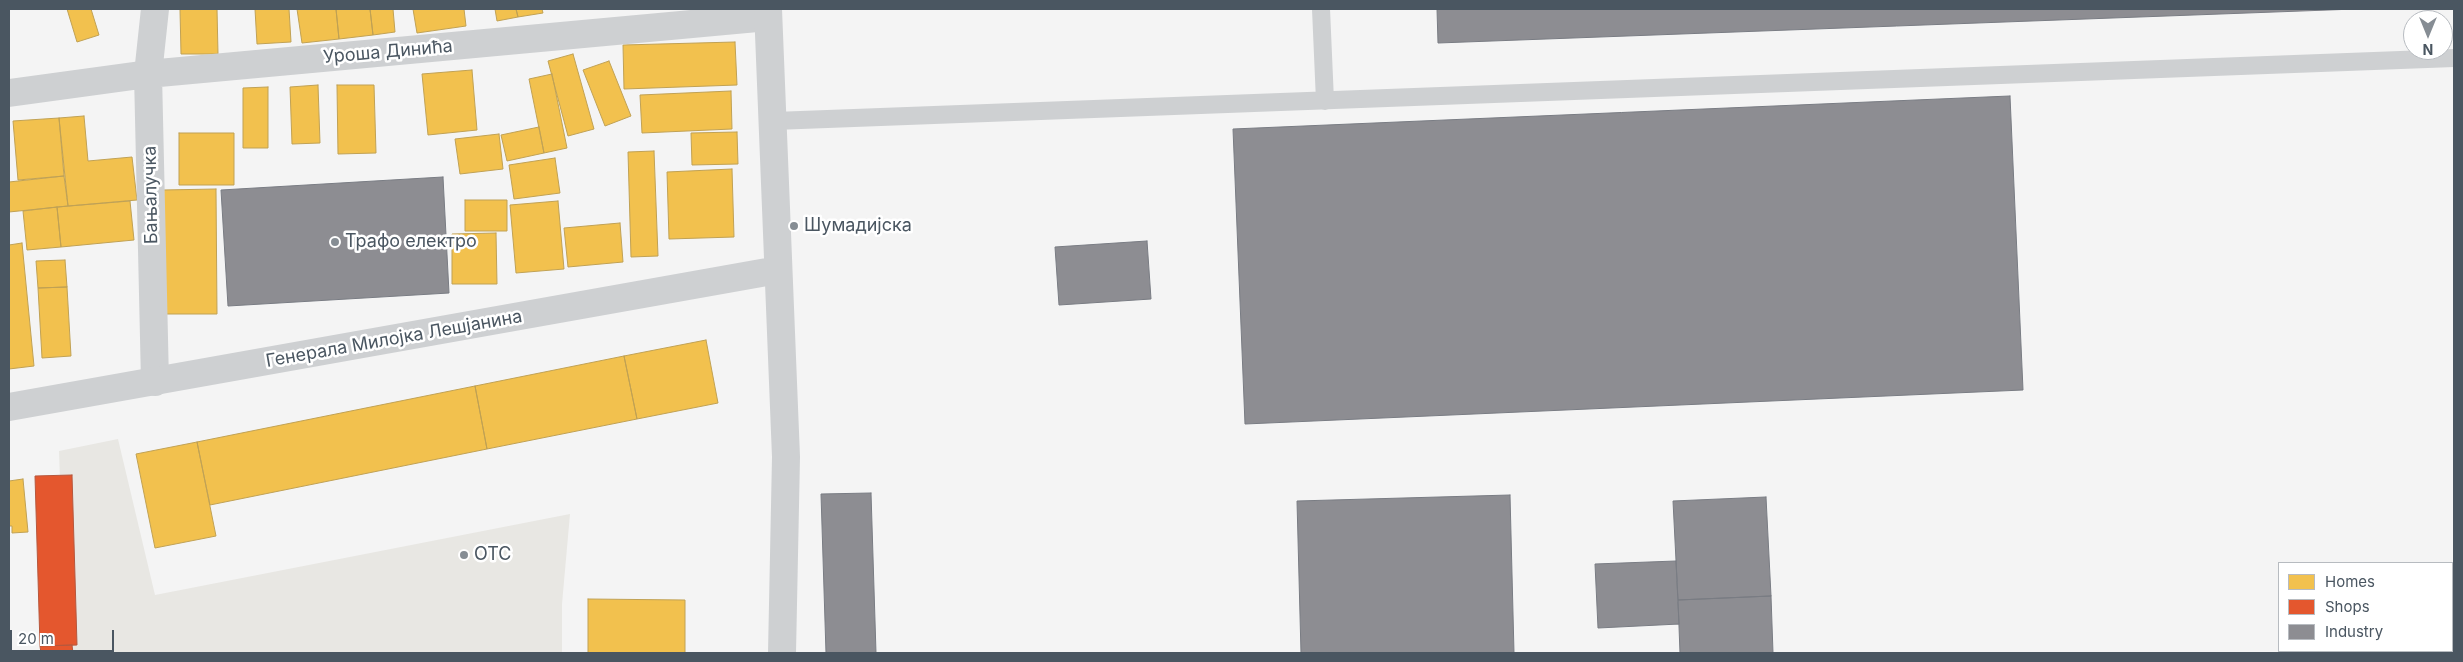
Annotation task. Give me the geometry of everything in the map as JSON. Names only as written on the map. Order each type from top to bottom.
[{"type":"street","name":"Бањалучка","points":[[155,9],[148,74],[155,382]]},
{"type":"street","name":"Уроша Динића","points":[[9,92],[148,74],[768,13]]},
{"type":"street","points":[[768,13],[774,121],[786,457],[782,653]]},
{"type":"street","name":"Генерала Милојка Лешјанина","points":[[9,408],[778,270]]},
{"type":"lane","points":[[1321,9],[1325,101]]},
{"type":"lane","points":[[774,121],[2454,58]]},
{"type":"shaded area","name":"OTC","points":[[118,439],[155,595],[570,514],[562,604],[562,653],[66,653],[59,451]]},
{"type":"building: Homes","points":[[67,9],[91,9],[99,35],[77,42]]},
{"type":"building: Homes","points":[[180,9],[217,9],[218,54],[181,54]]},
{"type":"building: Homes","points":[[255,9],[289,9],[291,42],[257,44]]},
{"type":"building: Homes","points":[[297,9],[336,9],[339,39],[302,43]]},
{"type":"building: Homes","points":[[336,9],[370,9],[373,35],[339,39]]},
{"type":"building: Homes","points":[[370,9],[393,9],[395,32],[373,35]]},
{"type":"building: Homes","points":[[413,9],[464,9],[466,26],[417,33]]},
{"type":"building: Homes","points":[[495,9],[516,9],[518,17],[497,21]]},
{"type":"building: Homes","points":[[516,9],[542,9],[543,13],[518,17]]},
{"type":"building: Homes","points":[[735,42],[737,85],[624,89],[623,45]]},
{"type":"building: Homes","points":[[573,54],[594,129],[568,136],[548,61]]},
{"type":"building: Homes","points":[[609,61],[631,116],[605,126],[583,70]]},
{"type":"building: Homes","points":[[472,70],[477,130],[428,135],[422,74]]},
{"type":"building: Homes","points":[[552,74],[567,148],[544,153],[529,79]]},
{"type":"building: Homes","points":[[318,85],[320,143],[292,144],[290,87]]},
{"type":"building: Homes","points":[[337,85],[374,85],[376,153],[338,154]]},
{"type":"building: Homes","points":[[268,87],[268,148],[243,148],[243,88]]},
{"type":"building: Homes","points":[[731,91],[732,129],[642,133],[640,95]]},
{"type":"building: Homes","points":[[84,116],[88,161],[132,157],[137,200],[68,206],[59,118]]},
{"type":"building: Homes","points":[[59,118],[64,176],[18,180],[13,121]]},
{"type":"building: Homes","points":[[539,127],[544,153],[507,161],[501,135]]},
{"type":"building: Homes","points":[[737,132],[738,164],[692,165],[691,133]]},
{"type":"building: Homes","points":[[179,133],[234,133],[234,185],[179,185]]},
{"type":"building: Homes","points":[[499,134],[503,169],[460,174],[455,139]]},
{"type":"building: Homes","points":[[654,151],[658,256],[631,257],[628,152]]},
{"type":"building: Homes","points":[[555,158],[560,193],[514,199],[509,165]]},
{"type":"building: Homes","points":[[732,169],[734,237],[669,239],[667,172]]},
{"type":"building: Homes","points":[[64,176],[68,206],[9,212],[9,182]]},
{"type":"building: Homes","points":[[216,189],[217,314],[164,314],[163,190]]},
{"type":"building: Homes","points":[[465,200],[507,200],[507,231],[465,231]]},
{"type":"building: Homes","points":[[130,201],[134,240],[61,247],[57,207]]},
{"type":"building: Homes","points":[[558,201],[564,269],[516,273],[510,205]]},
{"type":"building: Homes","points":[[57,207],[61,247],[27,250],[23,211]]},
{"type":"building: Homes","points":[[620,223],[623,262],[568,267],[564,228]]},
{"type":"building: Homes","points":[[496,233],[497,284],[452,284],[452,234]]},
{"type":"building: Homes","points":[[22,243],[34,366],[9,369],[9,245]]},
{"type":"building: Homes","points":[[65,260],[67,287],[38,288],[36,261]]},
{"type":"building: Homes","points":[[67,287],[71,356],[42,358],[38,288]]},
{"type":"building: Homes","points":[[706,340],[718,403],[637,419],[624,356]]},
{"type":"building: Homes","points":[[624,356],[637,419],[487,449],[475,386]]},
{"type":"building: Homes","points":[[475,386],[487,449],[210,505],[197,442]]},
{"type":"building: Homes","points":[[197,442],[216,536],[155,548],[136,454]]},
{"type":"building: Homes","points":[[23,479],[28,532],[12,533],[12,526],[9,526],[9,481]]},
{"type":"building: Homes","points":[[588,599],[685,600],[685,653],[588,653]]},
{"type":"building: Shops","points":[[72,475],[77,645],[40,646],[35,476]]},
{"type":"building: Shops","points":[[72,645],[73,653],[41,653],[40,646]]},
{"type":"building: Industry","points":[[1437,9],[2355,9],[1438,43]]},
{"type":"building: Industry","points":[[2010,96],[2023,390],[1245,424],[1233,129]]},
{"type":"building: Industry","name":"Трафо електро","points":[[443,177],[449,293],[228,306],[221,190]]},
{"type":"building: Industry","points":[[1147,241],[1151,299],[1059,305],[1055,247]]},
{"type":"building: Industry","points":[[871,493],[876,653],[826,653],[821,494]]},
{"type":"building: Industry","points":[[1510,495],[1514,653],[1301,653],[1297,501]]},
{"type":"building: Industry","points":[[1766,497],[1771,596],[1678,600],[1673,501]]},
{"type":"building: Industry","points":[[1676,561],[1679,624],[1598,628],[1595,564]]},
{"type":"building: Industry","points":[[1771,596],[1773,653],[1680,653],[1678,600]]},
{"type":"place","name":"Шумадијска","points":[[794,226]]},
{"type":"place","name":"Трафо електро","points":[[335,242]]},
{"type":"place","name":"OTC","points":[[464,555]]}]
